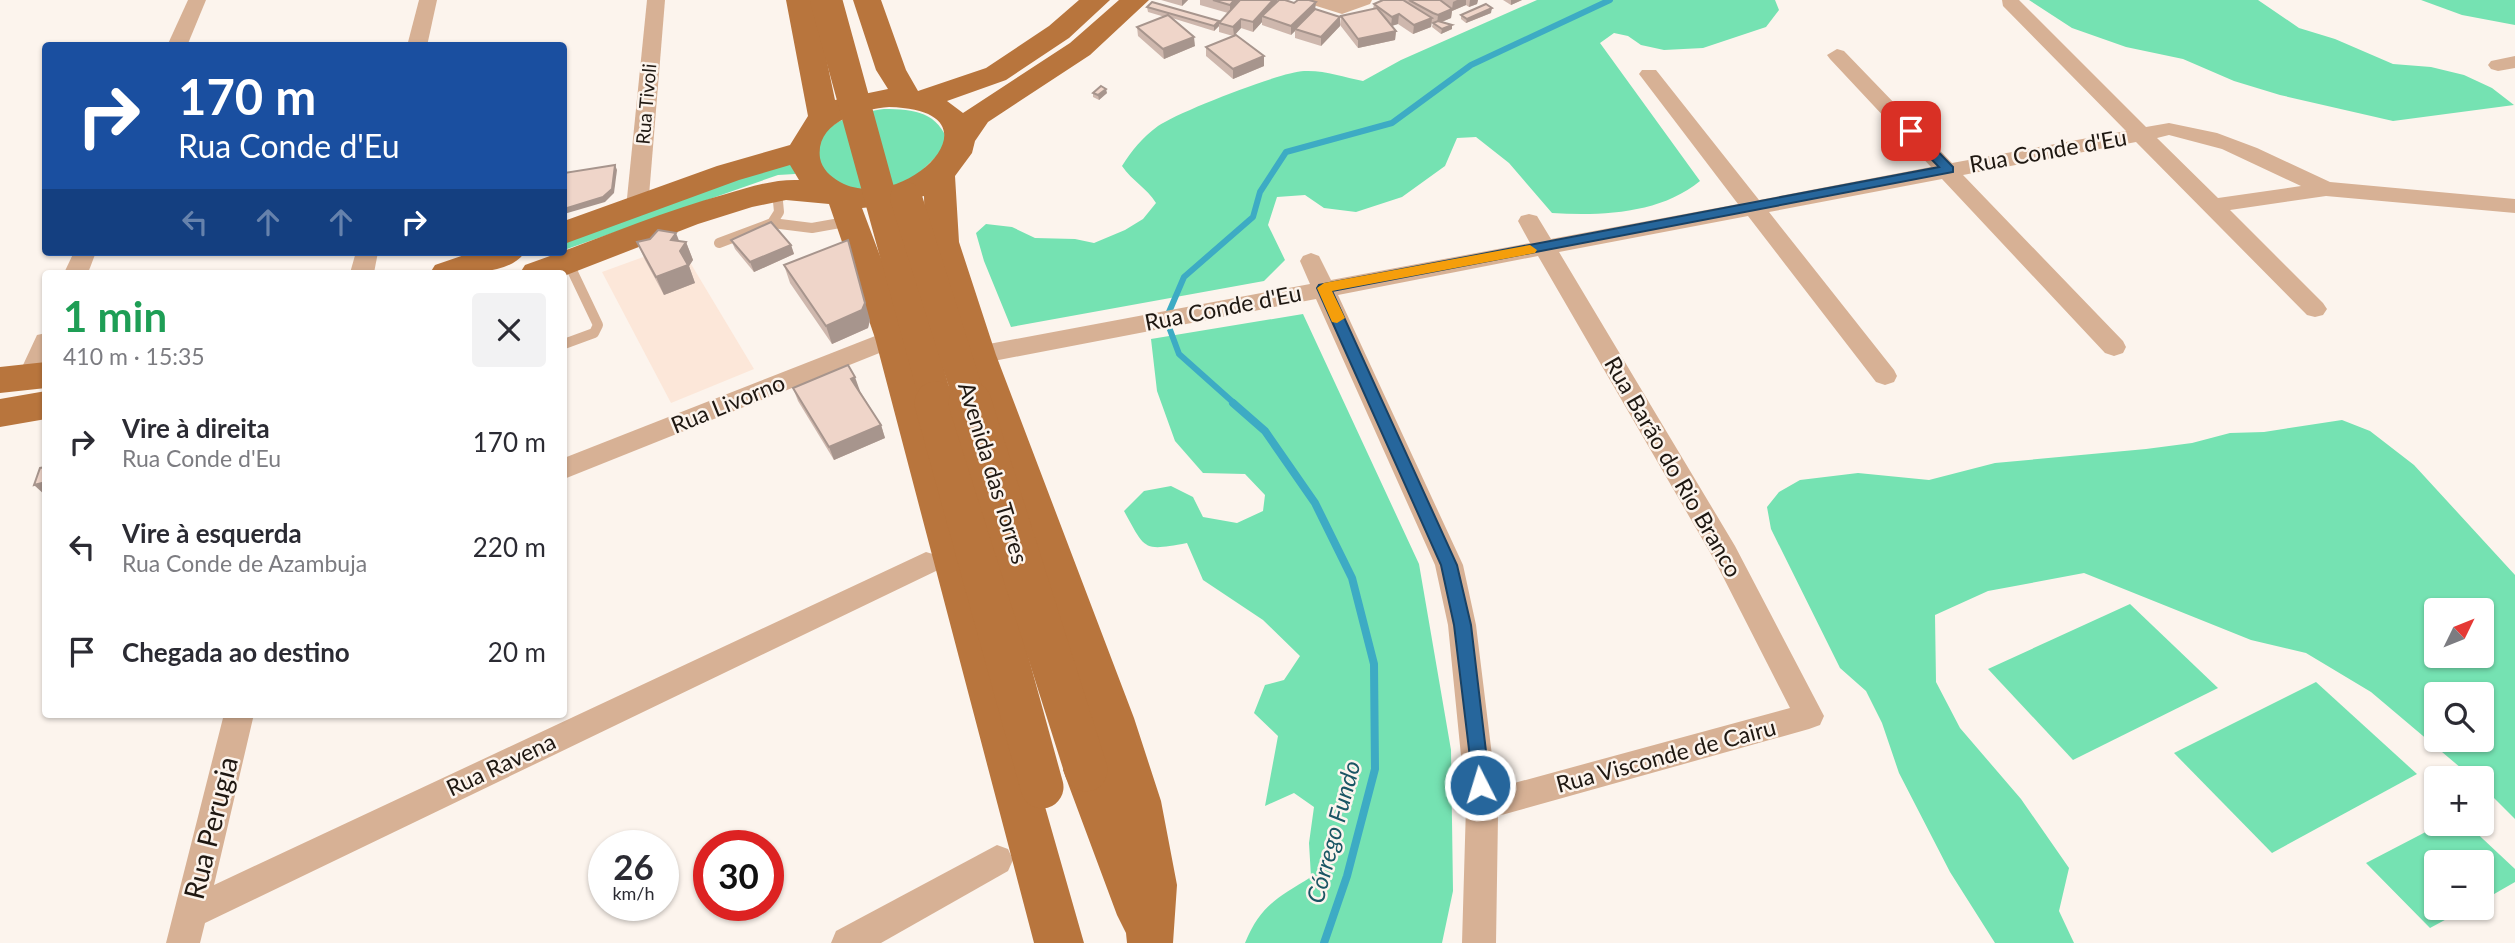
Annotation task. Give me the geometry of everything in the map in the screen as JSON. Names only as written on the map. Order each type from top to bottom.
[{"type":"main road","points":[[800,0],[810,60],[813,134],[805,167],[812,179],[847,209],[893,338],[1059,943]]},
{"type":"main road","name":"Avenida das Torres","points":[[826,0],[1086,943]]},
{"type":"main road","name":"Avenida das Torres","points":[[844,0],[1086,770],[1151,942]]},
{"type":"main road","points":[[867,0],[891,70],[913,100]]},
{"type":"main road","points":[[913,100],[996,74],[1059,32],[1096,0]]},
{"type":"main road","points":[[567,248],[695,216],[775,207],[807,189],[847,209],[904,192],[949,158],[977,116],[1080,50],[1135,0]]},
{"type":"main road","points":[[567,247],[637,208],[728,173],[813,134],[842,108],[863,101],[886,98],[913,100],[933,106],[955,122],[942,242],[978,355],[1112,718],[1138,801],[1153,885],[1151,942]]},
{"type":"main road","points":[[456,270],[496,256]]},
{"type":"main road","points":[[540,270],[557,256]]},
{"type":"street","points":[[179,42],[197,0]]},
{"type":"street","points":[[418,42],[428,0]]},
{"type":"street","name":"Rua Tivoli","points":[[637,208],[656,0]]},
{"type":"street","points":[[1317,0],[1342,8],[1363,0]]},
{"type":"street","points":[[2010,2],[2315,309]]},
{"type":"street","points":[[1837,55],[2114,347]]},
{"type":"street","points":[[1649,74],[1885,376]]},
{"type":"street","name":"Rua Conde d'Eu","points":[[978,355],[2169,129],[2193,131],[2212,138],[2326,189]]},
{"type":"street","points":[[2222,204],[2326,189],[2515,206]]},
{"type":"street","name":"Rua Barão do Rio Branco","points":[[1529,221],[1725,555],[1810,716]]},
{"type":"street","points":[[1311,261],[1449,565],[1462,625],[1482,806],[1479,943]]},
{"type":"street","name":"Rua Livorno","points":[[567,468],[893,338]]},
{"type":"street","points":[[18,399],[42,349]]},
{"type":"street","name":"Rua Ravena","points":[[187,928],[926,563]]},
{"type":"street","name":"Rua Visconde de Cairu","points":[[1482,806],[1810,716]]},
{"type":"street","name":"Rua Perugia","points":[[187,928],[238,718]]},
{"type":"street","points":[[848,943],[998,860]]},
{"type":"lane","points":[[719,243],[775,207]]},
{"type":"lane","points":[[567,250],[598,325],[594,333],[567,343]]},
{"type":"shaded area","points":[[679,244],[754,369],[671,403],[602,272]]},
{"type":"green space","points":[[1537,0],[1775,0],[1779,10],[1766,27],[1703,48],[1664,50],[1641,45],[1628,36],[1614,33],[1600,43],[1700,181],[1684,192],[1649,206],[1610,213],[1552,213],[1509,163],[1476,137],[1457,138],[1445,166],[1402,197],[1356,212],[1324,208],[1305,195],[1277,197],[1268,225],[1285,260],[1264,281],[1011,327],[984,261],[976,233],[986,224],[1012,227],[1035,238],[1075,239],[1094,243],[1143,219],[1156,203],[1122,166],[1142,140],[1158,126],[1229,94],[1292,73],[1319,72],[1363,81],[1401,60]]},
{"type":"green space","points":[[2029,0],[2258,0],[2299,28],[2335,39],[2393,64],[2431,67],[2464,75],[2492,88],[2514,105],[2393,121],[2280,95],[2234,81],[2183,59],[2126,47],[2072,28]]},
{"type":"green space","points":[[2421,0],[2515,0],[2515,25],[2462,15]]},
{"type":"green space","points":[[884,109],[924,114],[939,125],[949,144],[907,185],[847,190],[816,168],[820,142],[829,129],[851,116]]},
{"type":"green space","points":[[790,156],[796,167],[795,174],[778,175],[567,249],[567,237]]},
{"type":"green space","points":[[1303,314],[1419,564],[1451,750],[1453,891],[1442,943],[1245,943],[1257,919],[1272,903],[1311,877],[1309,843],[1314,807],[1294,793],[1265,806],[1278,736],[1254,713],[1265,685],[1284,680],[1300,656],[1263,620],[1203,580],[1187,543],[1162,547],[1147,545],[1137,534],[1124,511],[1144,491],[1171,486],[1193,497],[1203,517],[1237,523],[1263,511],[1265,495],[1245,474],[1203,473],[1175,441],[1157,391],[1151,339]]},
{"type":"green space","points":[[2342,420],[2370,431],[2414,465],[2515,575],[2515,819],[2494,798],[2494,766],[2459,766],[2442,752],[2494,752],[2494,682],[2424,682],[2424,737],[2371,692],[2306,653],[2251,640],[2084,573],[1988,591],[1935,615],[1936,682],[1960,728],[2021,799],[2069,868],[2059,911],[2074,943],[1995,943],[1950,872],[1899,773],[1882,723],[1866,691],[1840,668],[1771,529],[1767,507],[1779,492],[1800,480],[1858,473],[1929,480],[1995,463],[2146,449],[2192,443],[2230,433],[2264,432]]},
{"type":"green space","points":[[2130,604],[2218,688],[2073,760],[1988,669]]},
{"type":"green space","points":[[2316,682],[2417,774],[2272,853],[2174,753]]},
{"type":"green space","points":[[2424,833],[2424,836],[2480,836],[2515,869],[2515,882],[2494,894],[2494,850],[2424,850],[2424,920],[2445,920],[2430,928],[2366,863]]},
{"type":"building","points":[[1213,0],[1234,0],[1230,5]]},
{"type":"building","points":[[1240,0],[1273,0],[1253,22],[1241,19],[1233,27],[1219,23]]},
{"type":"building","points":[[1279,0],[1294,3],[1298,0],[1316,2],[1291,26],[1262,16]]},
{"type":"building","points":[[1383,0],[1403,0],[1432,18],[1414,25],[1399,14],[1392,17],[1374,4]]},
{"type":"building","points":[[1409,0],[1440,0],[1452,9],[1438,15]]},
{"type":"building","points":[[1152,2],[1219,21],[1214,26],[1147,7]]},
{"type":"building","points":[[1486,4],[1492,8],[1467,19],[1461,15]]},
{"type":"building","points":[[1377,8],[1396,31],[1358,39],[1341,16]]},
{"type":"building","points":[[1315,9],[1340,17],[1321,37],[1295,29]]},
{"type":"building","points":[[1168,15],[1194,37],[1163,49],[1137,27]]},
{"type":"building","points":[[1438,21],[1452,25],[1442,29],[1433,23]]},
{"type":"building","points":[[1236,35],[1264,56],[1233,69],[1206,47]]},
{"type":"building","points":[[1101,86],[1106,89],[1098,95],[1093,93]]},
{"type":"building","points":[[615,165],[612,189],[603,197],[567,208],[567,173]]},
{"type":"building","points":[[771,222],[791,245],[750,262],[731,240]]},
{"type":"building","points":[[658,230],[676,233],[671,240],[686,242],[680,251],[688,265],[656,277],[637,242],[650,239]]},
{"type":"building","points":[[848,240],[865,303],[862,310],[826,326],[784,265]]},
{"type":"building","points":[[848,365],[855,377],[851,379],[881,425],[829,447],[793,388]]},
{"type":"building","points":[[40,468],[42,483],[34,485]]},
{"type":"waterway","name":"Córrego Fundo","points":[[1235,404],[1179,354],[1166,319],[1184,277],[1253,217],[1260,192],[1286,152],[1392,123],[1471,65],[1610,0]]},
{"type":"waterway","name":"Córrego Fundo","points":[[1233,403],[1265,431],[1315,503],[1352,578],[1374,664],[1375,769],[1347,876],[1324,943]]},
{"type":"slow traffic","points":[[1337,318],[1324,288],[1530,250]]},
{"type":"route","points":[[1480,785],[1462,625],[1449,565],[1324,288],[1948,170],[1911,131]]}]
